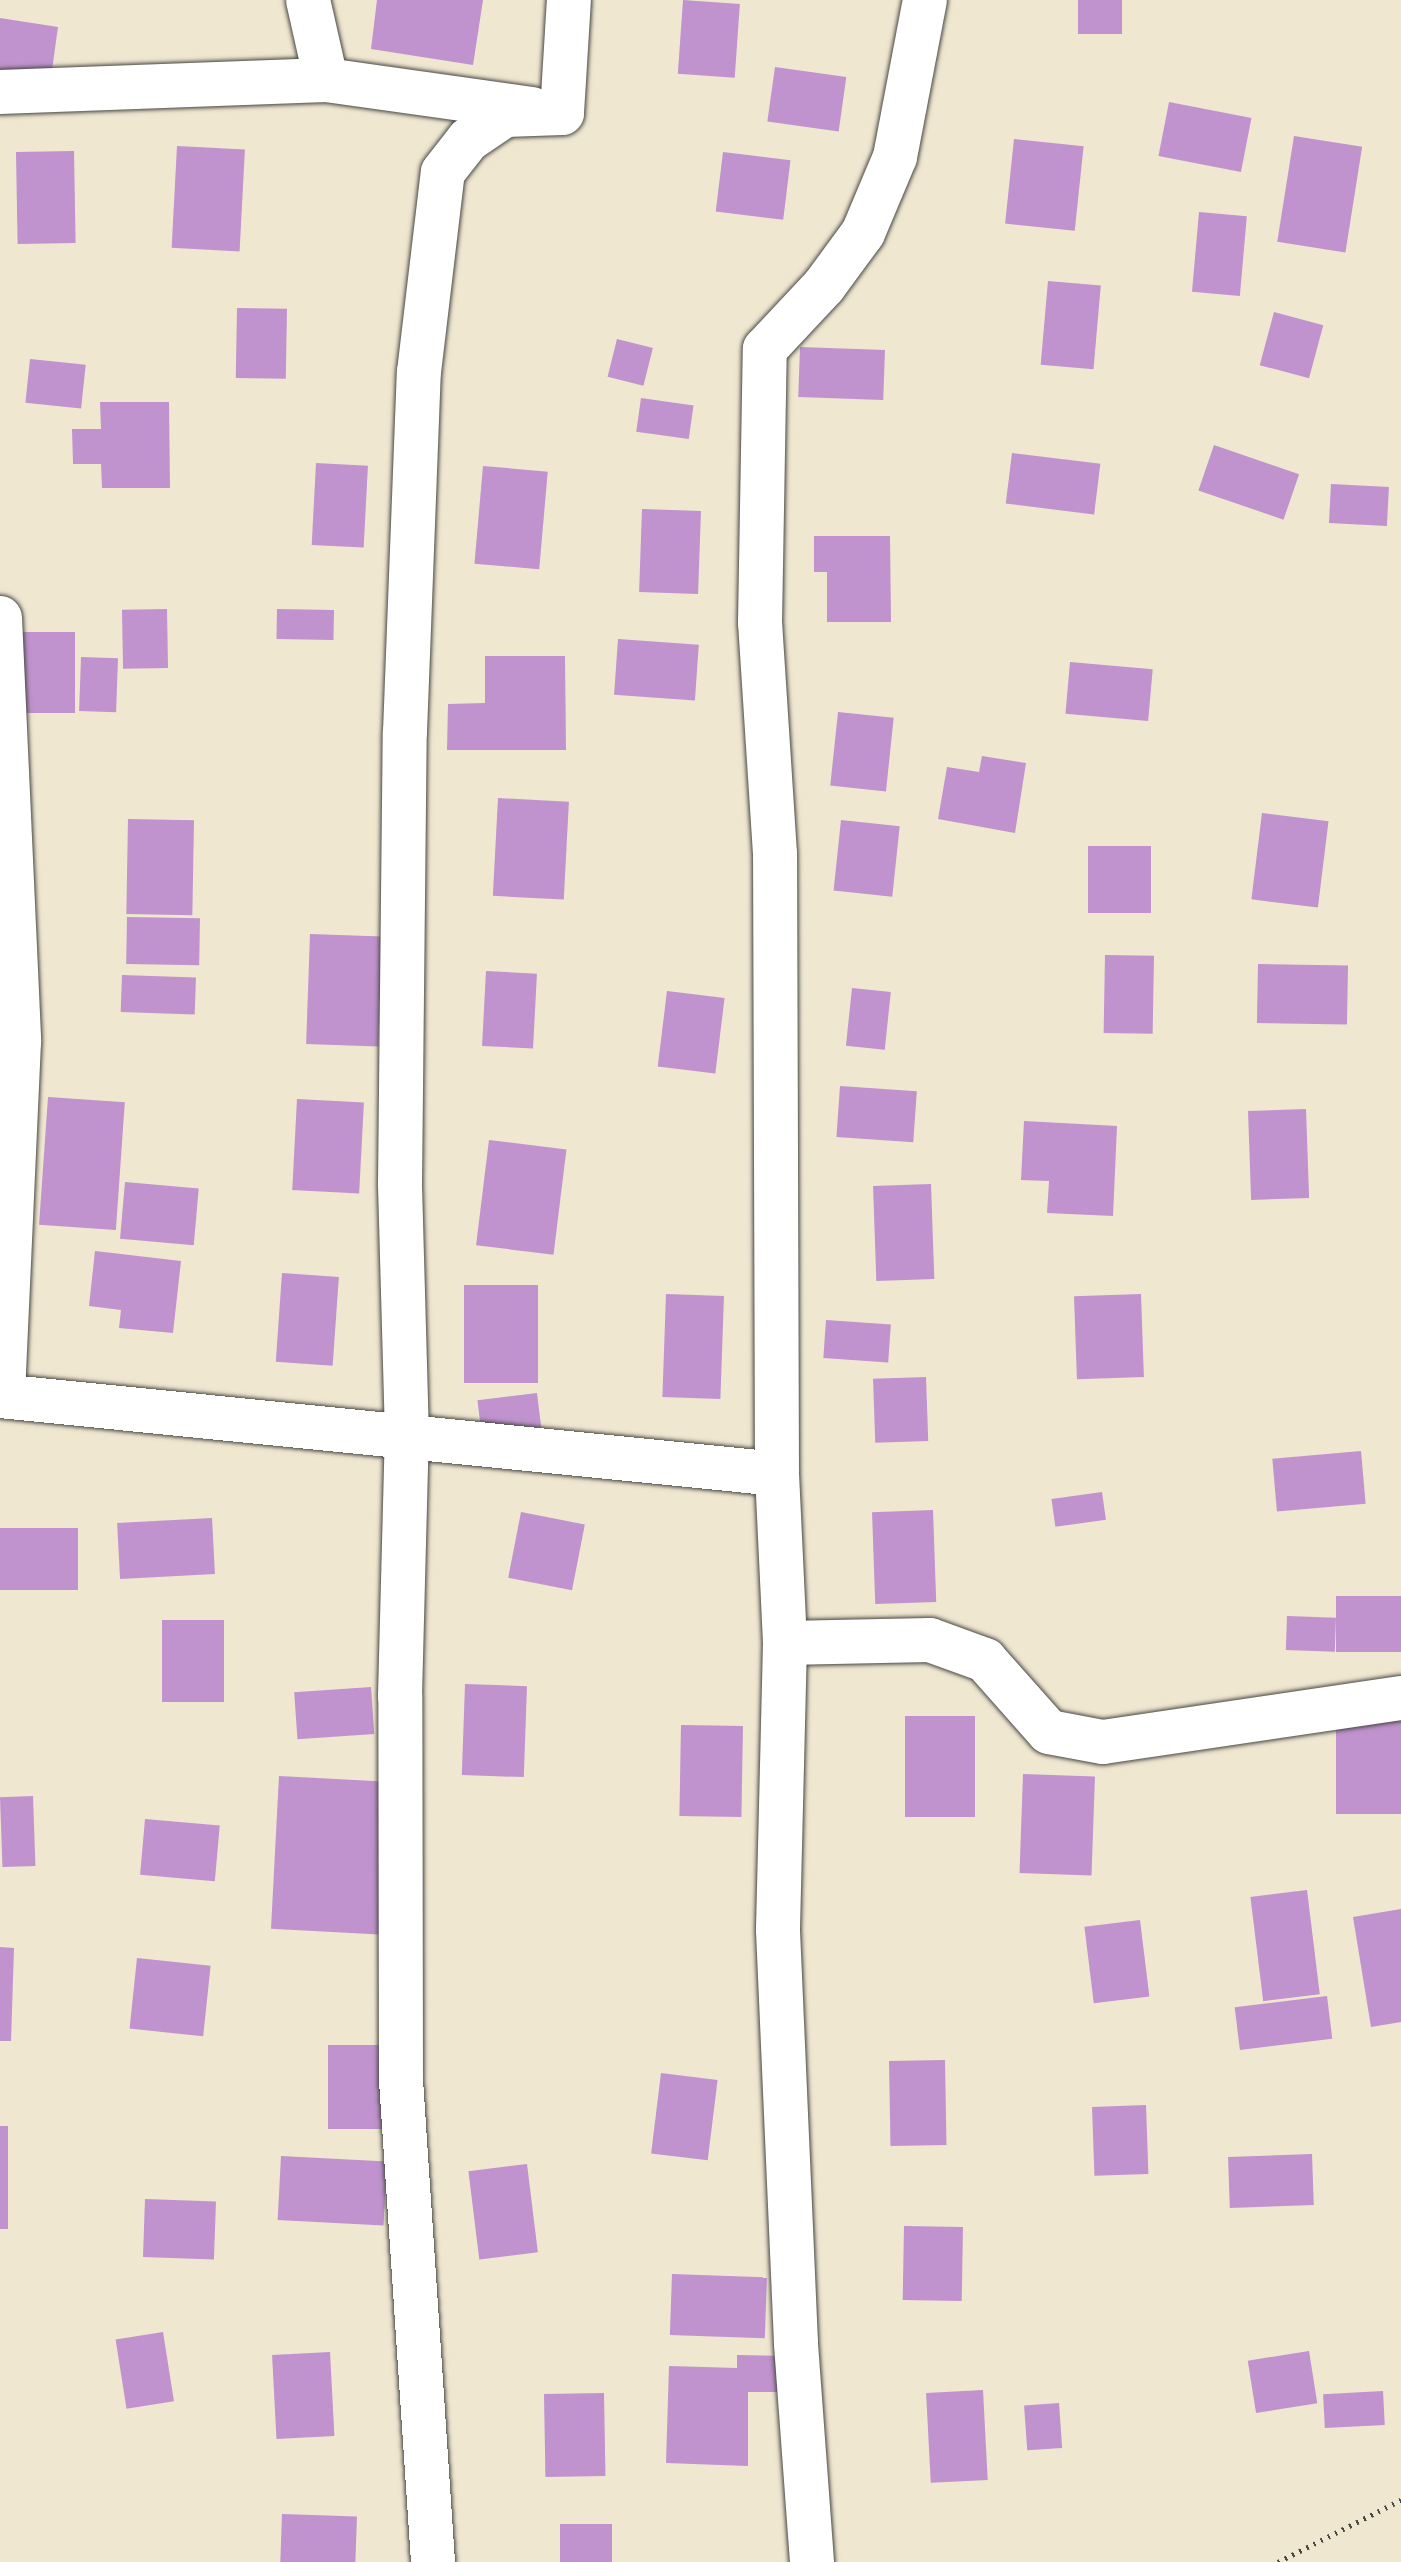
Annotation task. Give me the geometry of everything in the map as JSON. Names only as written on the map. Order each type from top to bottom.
[{"type":"street","points":[[308,0],[326,80]]},
{"type":"street","points":[[562,113],[569,0]]},
{"type":"street","points":[[812,2562],[796,2343],[778,1929],[785,1643],[777,1474],[775,854],[760,623],[765,349],[824,286],[863,233],[895,157],[925,0]]},
{"type":"street","points":[[0,92],[326,80],[562,113]]},
{"type":"street","points":[[433,2562],[401,2080],[400,1696],[407,1436],[400,1184],[405,732],[419,372],[443,172],[468,140],[505,115],[562,113]]},
{"type":"street","points":[[0,618],[19,1042],[2,1396],[777,1474]]},
{"type":"street","points":[[785,1643],[930,1640],[985,1660],[1049,1732],[1103,1742],[1401,1698]]},
{"type":"path","points":[[1278,2562],[1401,2500]]},
{"type":"building","points":[[377,0],[483,0],[473,65],[371,49]]},
{"type":"building","points":[[683,0],[740,4],[735,78],[678,74]]},
{"type":"building","points":[[1078,0],[1122,0],[1122,34],[1078,34]]},
{"type":"building","points":[[0,18],[58,27],[51,77],[0,70]]},
{"type":"building","points":[[775,67],[846,77],[839,131],[767,121]]},
{"type":"building","points":[[1169,102],[1251,118],[1241,172],[1159,156]]},
{"type":"building","points":[[1294,136],[1362,147],[1345,252],[1277,242]]},
{"type":"building","points":[[1014,139],[1084,146],[1075,231],[1005,224]]},
{"type":"building","points":[[177,146],[245,150],[240,251],[172,248]]},
{"type":"building","points":[[74,151],[76,243],[18,244],[16,152]]},
{"type":"building","points":[[723,152],[790,160],[783,220],[716,212]]},
{"type":"building","points":[[1199,212],[1247,216],[1240,296],[1192,292]]},
{"type":"building","points":[[1048,281],[1101,286],[1093,369],[1041,365]]},
{"type":"building","points":[[237,308],[287,309],[286,379],[236,378]]},
{"type":"building","points":[[1274,312],[1323,325],[1309,378],[1260,365]]},
{"type":"building","points":[[617,339],[653,348],[643,386],[608,377]]},
{"type":"building","points":[[800,347],[885,350],[883,400],[798,397]]},
{"type":"building","points":[[30,359],[86,365],[81,409],[25,403]]},
{"type":"building","points":[[641,398],[693,405],[689,439],[636,432]]},
{"type":"building","points":[[100,402],[169,402],[170,488],[102,488],[101,464],[73,464],[72,429],[101,429]]},
{"type":"building","points":[[1214,445],[1299,474],[1283,520],[1198,490]]},
{"type":"building","points":[[1012,453],[1100,464],[1094,514],[1006,504]]},
{"type":"building","points":[[316,463],[368,466],[364,548],[312,545]]},
{"type":"building","points":[[483,466],[548,472],[539,569],[474,564]]},
{"type":"building","points":[[1331,484],[1389,487],[1387,526],[1329,523]]},
{"type":"building","points":[[642,509],[701,511],[698,594],[639,592]]},
{"type":"building","points":[[814,536],[890,536],[891,622],[827,622],[827,572],[814,572]]},
{"type":"building","points":[[167,609],[168,668],[123,669],[122,610]]},
{"type":"building","points":[[277,609],[334,610],[333,640],[276,639]]},
{"type":"building","points":[[21,632],[75,632],[75,713],[21,713]]},
{"type":"building","points":[[618,639],[699,645],[695,701],[614,695]]},
{"type":"building","points":[[485,656],[565,656],[566,750],[447,750],[448,704],[485,703]]},
{"type":"building","points":[[81,657],[118,658],[116,712],[79,711]]},
{"type":"building","points":[[1070,662],[1153,669],[1148,721],[1065,714]]},
{"type":"building","points":[[838,712],[894,718],[886,791],[830,786]]},
{"type":"building","points":[[982,756],[1026,763],[1015,833],[938,819],[947,767],[979,772]]},
{"type":"building","points":[[498,798],[569,802],[564,900],[493,896]]},
{"type":"building","points":[[1262,813],[1329,821],[1318,908],[1251,899]]},
{"type":"building","points":[[128,819],[194,820],[192,915],[126,914]]},
{"type":"building","points":[[841,820],[900,826],[892,897],[834,891]]},
{"type":"building","points":[[1088,846],[1151,846],[1151,913],[1088,913]]},
{"type":"building","points":[[127,917],[200,918],[199,965],[126,964]]},
{"type":"building","points":[[310,934],[382,937],[378,1046],[306,1044]]},
{"type":"building","points":[[1105,955],[1154,956],[1153,1034],[1104,1033]]},
{"type":"building","points":[[1258,964],[1348,966],[1347,1025],[1257,1023]]},
{"type":"building","points":[[486,971],[537,974],[533,1049],[482,1046]]},
{"type":"building","points":[[122,975],[196,978],[195,1015],[121,1012]]},
{"type":"building","points":[[852,988],[891,992],[885,1050],[846,1046]]},
{"type":"building","points":[[667,991],[725,998],[715,1074],[658,1066]]},
{"type":"building","points":[[840,1086],[917,1091],[913,1142],[836,1137]]},
{"type":"building","points":[[48,1097],[125,1102],[116,1230],[39,1225]]},
{"type":"building","points":[[297,1099],[364,1103],[359,1193],[292,1190]]},
{"type":"building","points":[[1306,1109],[1309,1198],[1251,1200],[1248,1111]]},
{"type":"building","points":[[1024,1121],[1117,1126],[1113,1216],[1047,1213],[1049,1181],[1021,1180]]},
{"type":"building","points":[[489,1140],[566,1150],[554,1255],[476,1245]]},
{"type":"building","points":[[125,1182],[199,1188],[194,1245],[120,1239]]},
{"type":"building","points":[[931,1184],[934,1279],[876,1281],[873,1186]]},
{"type":"building","points":[[95,1251],[181,1261],[173,1333],[119,1328],[121,1310],[89,1306]]},
{"type":"building","points":[[282,1273],[339,1277],[333,1366],[276,1362]]},
{"type":"building","points":[[464,1285],[538,1285],[538,1383],[464,1383]]},
{"type":"building","points":[[666,1294],[724,1296],[720,1399],[662,1397]]},
{"type":"building","points":[[1141,1294],[1144,1377],[1077,1379],[1074,1296]]},
{"type":"building","points":[[826,1320],[891,1325],[888,1362],[823,1358]]},
{"type":"building","points":[[926,1377],[928,1441],[875,1443],[873,1379]]},
{"type":"building","points":[[537,1393],[541,1428],[482,1435],[477,1400]]},
{"type":"building","points":[[1361,1451],[1366,1504],[1277,1512],[1272,1459]]},
{"type":"building","points":[[1102,1492],[1106,1520],[1055,1527],[1051,1499]]},
{"type":"building","points":[[933,1510],[936,1602],[875,1604],[872,1512]]},
{"type":"building","points":[[521,1512],[585,1524],[572,1590],[508,1578]]},
{"type":"building","points":[[212,1518],[215,1574],[120,1579],[117,1523]]},
{"type":"building","points":[[0,1528],[78,1528],[78,1590],[0,1590]]},
{"type":"building","points":[[1336,1596],[1401,1596],[1401,1652],[1336,1652]]},
{"type":"building","points":[[1287,1616],[1336,1618],[1335,1652],[1286,1650]]},
{"type":"building","points":[[162,1620],[224,1620],[224,1702],[162,1702]]},
{"type":"building","points":[[465,1684],[527,1686],[524,1777],[462,1775]]},
{"type":"building","points":[[371,1687],[374,1734],[297,1739],[294,1692]]},
{"type":"building","points":[[905,1716],[975,1716],[975,1817],[905,1817]]},
{"type":"building","points":[[1336,1718],[1401,1718],[1401,1814],[1336,1814]]},
{"type":"building","points":[[681,1725],[743,1726],[741,1817],[679,1816]]},
{"type":"building","points":[[1023,1774],[1095,1777],[1092,1875],[1020,1873]]},
{"type":"building","points":[[279,1776],[387,1782],[379,1934],[271,1929]]},
{"type":"building","points":[[33,1796],[35,1866],[2,1867],[0,1797]]},
{"type":"building","points":[[145,1819],[220,1826],[215,1881],[140,1875]]},
{"type":"building","points":[[1307,1890],[1320,1994],[1263,2001],[1250,1897]]},
{"type":"building","points":[[1401,1909],[1401,2022],[1371,2027],[1353,1917]]},
{"type":"building","points":[[1140,1920],[1149,1996],[1094,2003],[1084,1927]]},
{"type":"building","points":[[0,1947],[14,1948],[11,2041],[0,2041]]},
{"type":"building","points":[[137,1958],[211,1966],[203,2036],[130,2029]]},
{"type":"building","points":[[1327,1996],[1332,2039],[1240,2050],[1235,2007]]},
{"type":"building","points":[[328,2045],[384,2045],[384,2129],[328,2129]]},
{"type":"building","points":[[945,2060],[946,2145],[890,2146],[889,2061]]},
{"type":"building","points":[[661,2073],[718,2080],[708,2160],[651,2153]]},
{"type":"building","points":[[1146,2105],[1148,2174],[1094,2176],[1092,2107]]},
{"type":"building","points":[[0,2126],[8,2126],[8,2229],[0,2229]]},
{"type":"building","points":[[1312,2154],[1314,2205],[1230,2208],[1228,2157]]},
{"type":"building","points":[[281,2156],[387,2162],[384,2225],[278,2220]]},
{"type":"building","points":[[527,2164],[538,2252],[479,2260],[468,2171]]},
{"type":"building","points":[[145,2199],[216,2201],[214,2259],[143,2257]]},
{"type":"building","points":[[904,2226],[963,2227],[962,2301],[903,2300]]},
{"type":"building","points":[[672,2274],[767,2277],[765,2338],[670,2335]]},
{"type":"building","points":[[163,2332],[174,2401],[127,2409],[116,2340]]},
{"type":"building","points":[[1309,2351],[1317,2403],[1256,2413],[1248,2361]]},
{"type":"building","points":[[330,2352],[334,2436],[276,2439],[272,2355]]},
{"type":"building","points":[[737,2355],[788,2356],[787,2392],[748,2392],[748,2466],[666,2463],[669,2366],[737,2368]]},
{"type":"building","points":[[983,2390],[988,2480],[931,2483],[926,2393]]},
{"type":"building","points":[[1383,2391],[1385,2425],[1325,2428],[1323,2394]]},
{"type":"building","points":[[604,2393],[605,2476],[545,2477],[544,2394]]},
{"type":"building","points":[[1059,2403],[1062,2448],[1027,2450],[1024,2405]]},
{"type":"building","points":[[282,2514],[357,2517],[355,2562],[280,2562]]},
{"type":"building","points":[[560,2524],[612,2524],[612,2562],[560,2562]]}]
